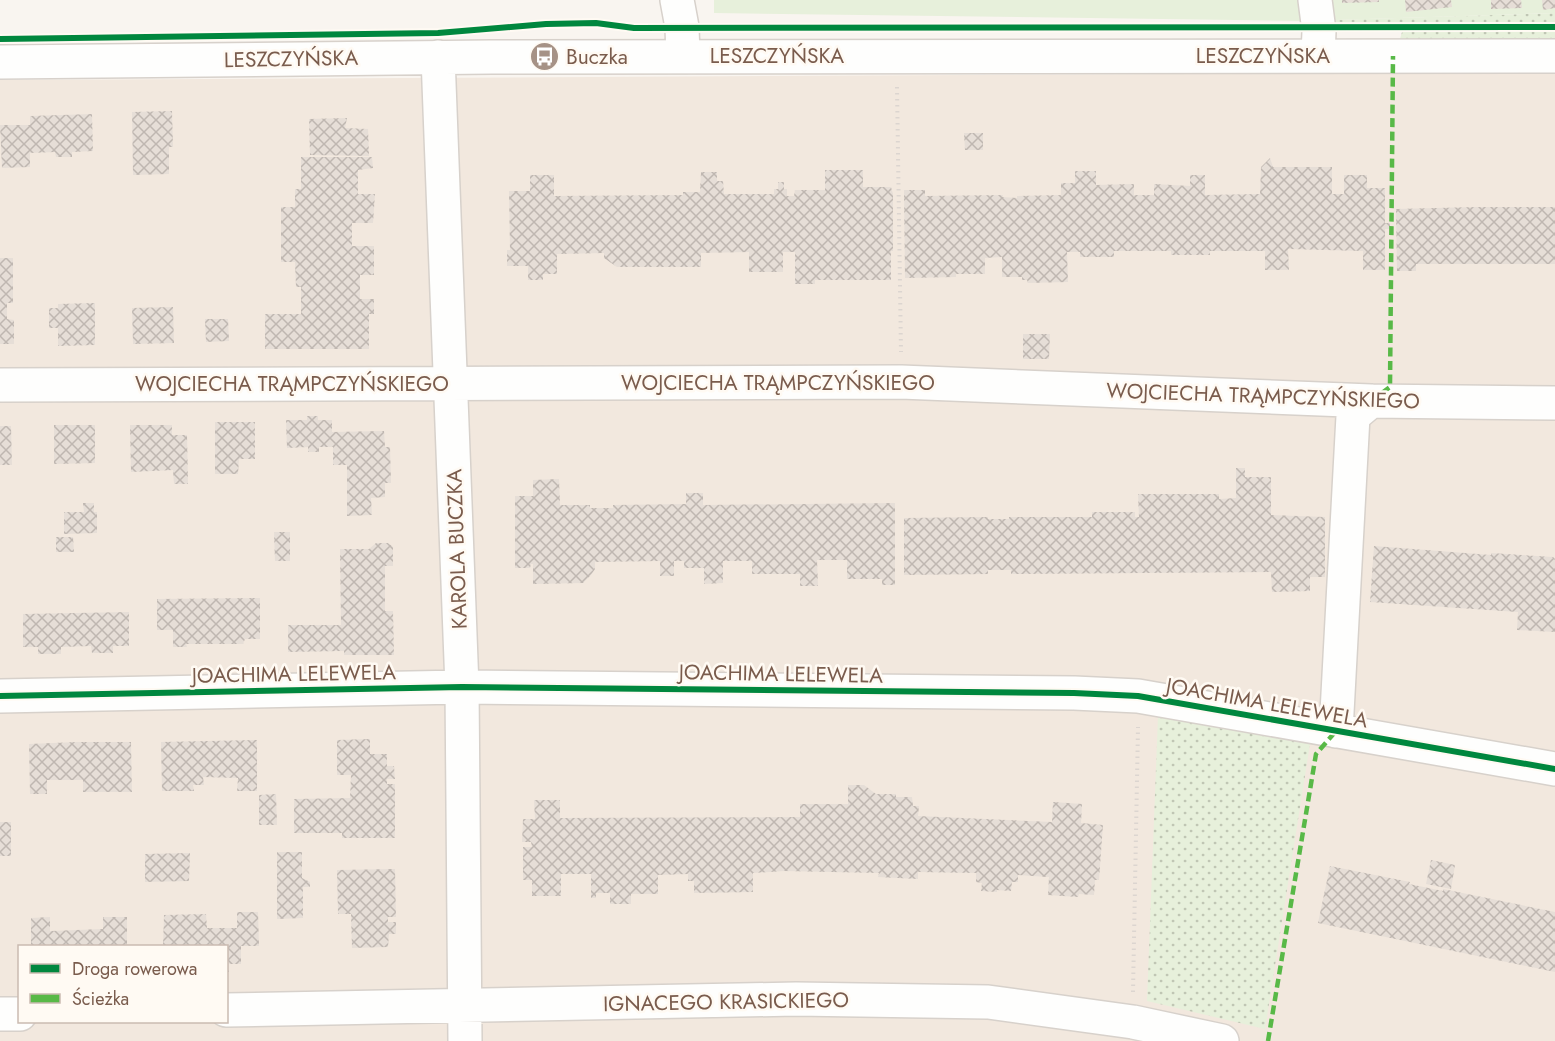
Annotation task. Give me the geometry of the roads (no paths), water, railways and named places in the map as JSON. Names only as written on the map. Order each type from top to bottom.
[{"type":"street","points":[[677,0],[682,27],[683,56]]},
{"type":"street","points":[[1315,0],[1319,32],[1318,56]]},
{"type":"street","name":"LESZCZYŃSKA","points":[[0,62],[683,56],[1555,56]]},
{"type":"street","name":"KAROLA BUCZKA","points":[[438,57],[462,687],[465,1041]]},
{"type":"street","name":"WOJCIECHA TRĄMPCZYŃSKIEGO","points":[[0,386],[901,382],[1371,402],[1555,403]]},
{"type":"street","points":[[1336,732],[1353,416],[1371,402]]},
{"type":"street","name":"JOACHIMA LELEWELA","points":[[0,696],[462,687],[1074,693],[1138,696],[1555,769]]},
{"type":"street","name":"IGNACEGO KRASICKIEGO","points":[[228,1010],[796,999],[988,1002],[1133,1023],[1222,1041]]},
{"type":"street","points":[[0,1014],[18,1014]]},
{"type":"place","name":"Buczka","points":[[545,57]]}]
